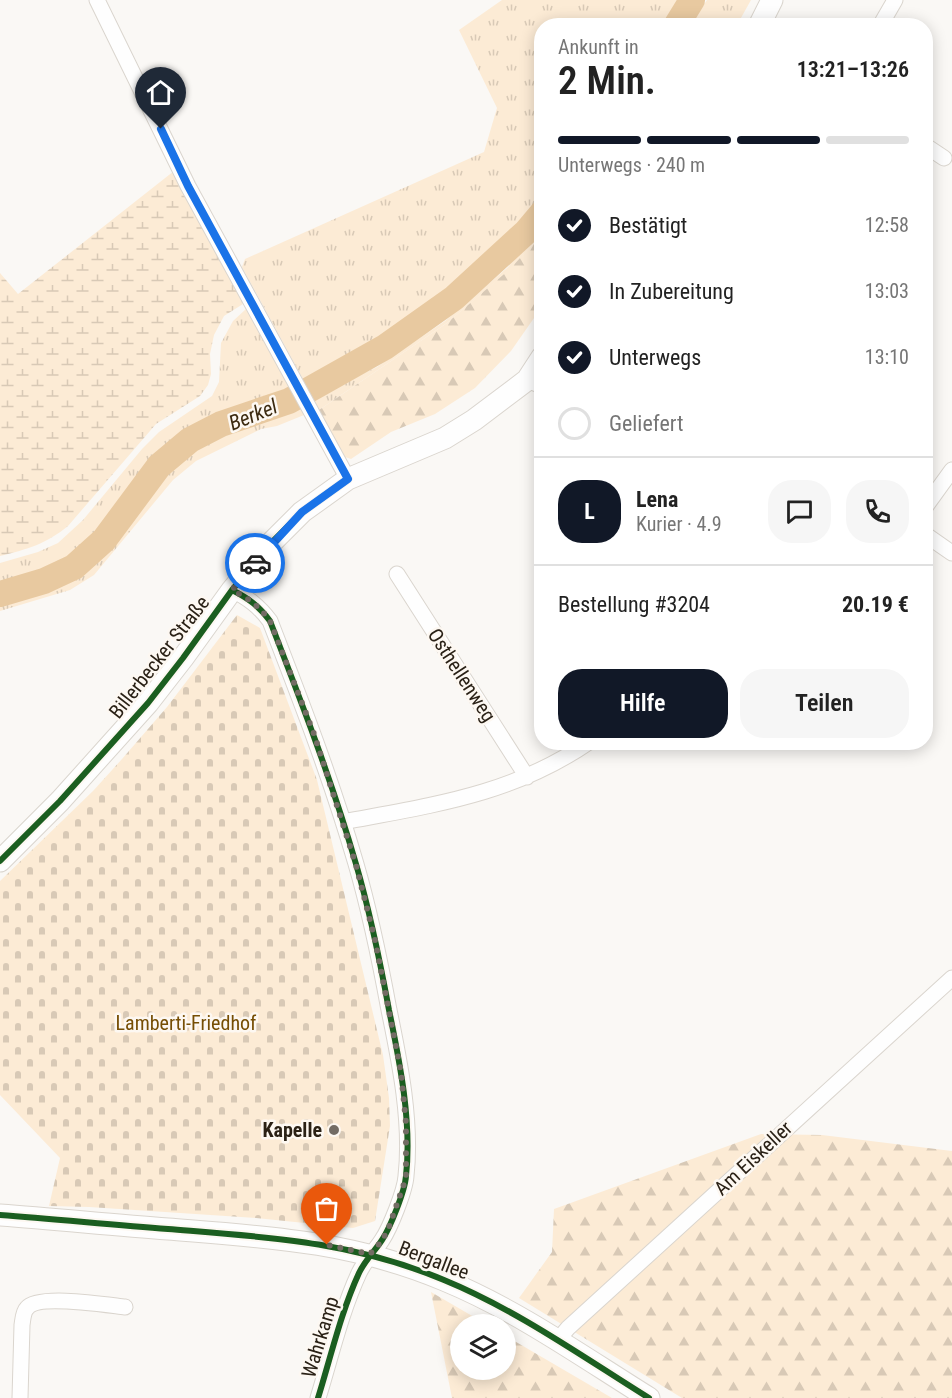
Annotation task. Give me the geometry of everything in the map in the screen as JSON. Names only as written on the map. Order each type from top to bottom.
[{"type":"main road","points":[[763,18],[772,0]]},
{"type":"main road","name":"Billerbecker Straße","points":[[0,861],[60,801],[148,703],[232,590],[272,542],[302,512],[348,479],[445,438],[534,383]]},
{"type":"main road","name":"Bergallee","points":[[0,1215],[295,1240],[370,1254],[455,1284],[510,1312],[649,1398]]},
{"type":"street","points":[[97,0],[188,186],[348,479]]},
{"type":"street","points":[[885,18],[895,0]]},
{"type":"street","points":[[933,151],[944,158]]},
{"type":"street","points":[[933,496],[952,470]]},
{"type":"street","points":[[933,540],[952,553]]},
{"type":"street","name":"Osthellenweg","points":[[397,573],[527,777]]},
{"type":"street","name":"Wahrkamp","points":[[232,590],[261,608],[270,621],[314,734],[343,822],[375,940],[401,1072],[406,1123],[406,1178],[389,1227],[382,1241],[370,1254],[353,1288],[318,1398]]},
{"type":"street","points":[[343,822],[484,793],[527,777],[564,760],[578,750]]},
{"type":"street","name":"Am Eiskeller","points":[[557,1341],[568,1328],[785,1128],[952,978]]},
{"type":"street","points":[[20,1398],[22,1325],[28,1306],[37,1302],[54,1301],[125,1306]]},
{"type":"green space","points":[[502,0],[680,0],[668,18],[534,18],[534,206],[495,248],[450,291],[407,319],[389,335],[304,381],[242,267],[245,259],[484,152],[497,108],[459,30]]},
{"type":"green space","points":[[707,0],[751,0],[741,18],[695,18]]},
{"type":"green space","points":[[174,171],[243,304],[224,316],[214,335],[208,385],[200,396],[156,424],[68,526],[36,545],[0,556],[0,273],[18,294]]},
{"type":"green space","points":[[534,238],[534,243],[511,269],[447,323],[319,410],[313,398],[377,367],[445,321],[507,268]]},
{"type":"green space","points":[[534,243],[534,318],[511,351],[475,388],[435,414],[391,432],[351,459],[345,457],[319,410],[447,323],[510,269]]},
{"type":"green space","points":[[246,309],[290,389],[227,412],[183,435],[155,459],[105,521],[77,550],[47,569],[0,582],[0,563],[38,552],[58,543],[83,520],[159,432],[212,396],[219,382],[221,343],[233,321]]},
{"type":"green space","points":[[299,405],[304,415],[277,426],[261,429],[196,461],[173,480],[94,575],[70,590],[0,611],[0,603],[70,582],[90,569],[103,557],[169,472],[208,442]]},
{"type":"green space","name":"Lamberti-Friedhof","points":[[237,615],[260,628],[317,780],[383,1055],[390,1126],[375,1221],[353,1228],[256,1218],[49,1206],[60,1158],[0,1095],[0,881],[93,791],[122,759],[167,707]]},
{"type":"green space","points":[[761,1134],[822,1135],[952,1151],[952,1398],[682,1398],[519,1298],[552,1252],[554,1209]]},
{"type":"green space","points":[[431,1292],[469,1314],[450,1314],[450,1380],[516,1380],[516,1342],[612,1398],[452,1398]]},
{"type":"waterway","name":"Berkel","points":[[681,18],[692,0]]},
{"type":"waterway","name":"Berkel","points":[[0,594],[44,581],[74,567],[104,540],[159,466],[190,440],[221,424],[289,401],[385,347],[454,298],[534,222]]},
{"type":"cycle path","points":[[0,861],[60,801],[148,703],[232,590],[272,542],[302,512],[348,479]]},
{"type":"cycle path","points":[[232,590],[253,603],[270,621],[337,802],[361,882],[374,937],[404,1093],[407,1156],[403,1191],[385,1234],[361,1268],[342,1319],[318,1398]]},
{"type":"cycle path","points":[[0,1215],[274,1238],[376,1257],[444,1280],[498,1305],[649,1398]]},
{"type":"way so far","points":[[255,563],[232,590],[261,608],[270,621],[314,734],[356,865],[375,940],[401,1072],[406,1123],[406,1178],[389,1227],[382,1241],[370,1254],[327,1245]]},
{"type":"place","name":"Kapelle","points":[[334,1130]]},
{"type":"route","points":[[161,129],[188,186],[348,479],[302,512],[255,563]]}]
